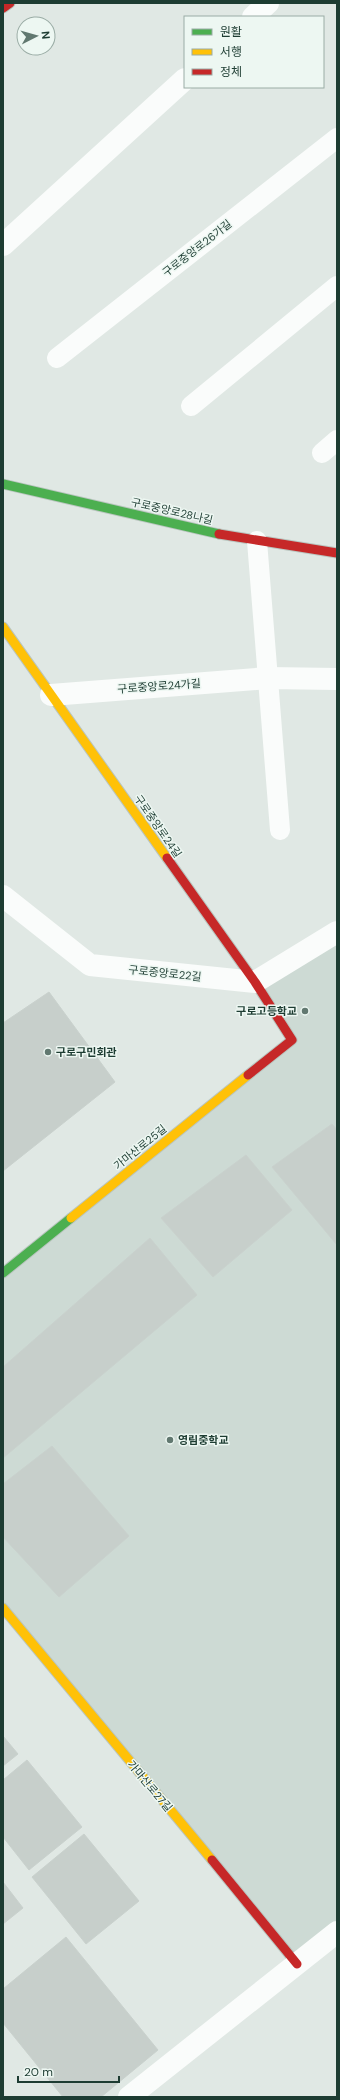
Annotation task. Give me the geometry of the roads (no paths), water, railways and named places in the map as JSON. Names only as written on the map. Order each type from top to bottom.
[{"type":"street","points":[[3,8],[10,3]]},
{"type":"street","points":[[254,16],[268,3]]},
{"type":"street","points":[[3,245],[184,80]]},
{"type":"street","name":"구로중앙로28나길","points":[[3,484],[226,535],[337,553]]},
{"type":"street","name":"구로중앙로24길","points":[[3,627],[254,982],[292,1040]]},
{"type":"street","name":"구로중앙로24가길","points":[[51,695],[268,678],[337,679]]},
{"type":"street","name":"구로중앙로22길","points":[[3,896],[90,965],[254,982]]},
{"type":"street","points":[[254,982],[337,932]]},
{"type":"street","name":"가마산로25길","points":[[3,1273],[292,1040]]},
{"type":"street","name":"가마산로27길","points":[[3,1608],[297,1964]]},
{"type":"street","points":[[129,2097],[337,1932]]},
{"type":"lane","name":"구로중앙로26가길","points":[[57,358],[337,138]]},
{"type":"lane","points":[[191,406],[337,286]]},
{"type":"lane","points":[[322,453],[337,440]]},
{"type":"lane","points":[[257,541],[280,830]]},
{"type":"place","name":"구로고등학교","points":[[305,1011]]},
{"type":"place","name":"구로구민회관","points":[[48,1052]]},
{"type":"place","name":"영림중학교","points":[[170,1440]]}]
